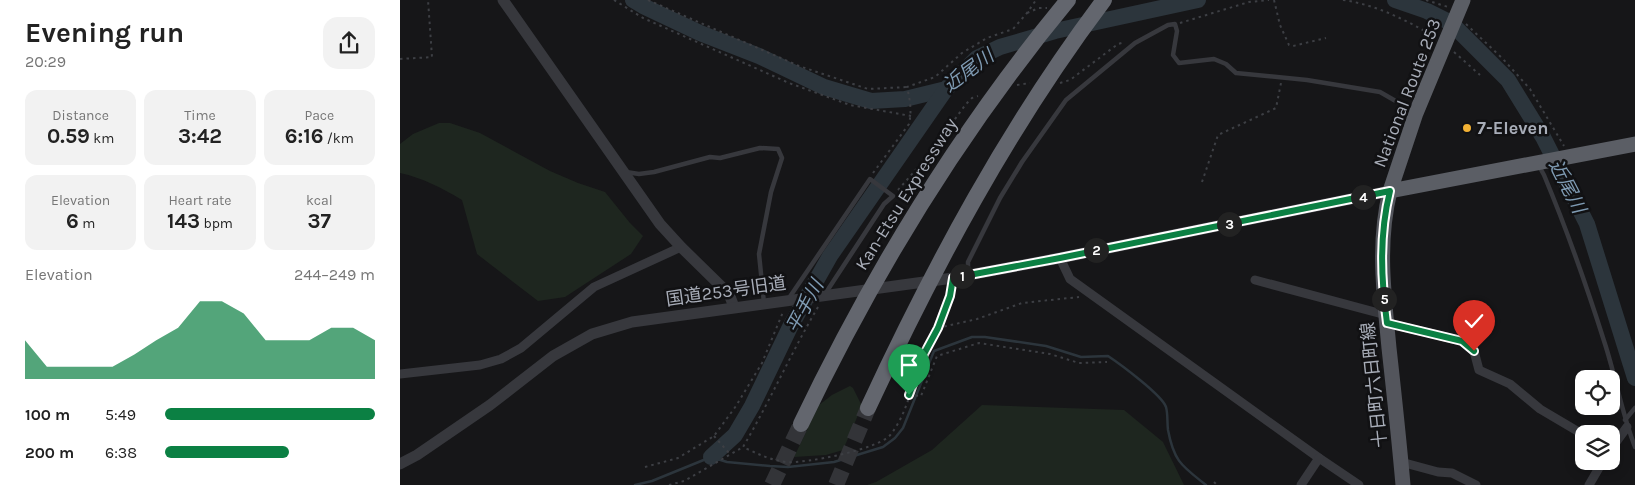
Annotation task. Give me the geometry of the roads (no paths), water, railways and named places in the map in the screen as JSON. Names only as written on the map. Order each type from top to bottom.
[{"type":"highway","name":"Kan-Etsu Expressway","points":[[801,424],[852,321],[914,214],[959,145],[1019,63],[1051,13],[1068,0]]},
{"type":"highway","points":[[868,408],[905,329],[958,226],[1022,120],[1101,4]]},
{"type":"highway","name":"National Route 253","points":[[1458,11],[1416,113],[1390,191],[1635,144]]},
{"type":"main road","name":"十日町六日町線","points":[[1390,191],[1384,213],[1382,285],[1404,485]]},
{"type":"street","points":[[503,0],[660,224],[680,247],[729,294],[734,307]]},
{"type":"street","name":"国道253号旧道","points":[[400,464],[490,405],[553,356],[592,334],[632,322],[825,294],[953,278],[1390,191]]},
{"type":"street","points":[[400,374],[480,365],[501,360],[521,348],[594,287],[680,247]]},
{"type":"street","points":[[1060,258],[1070,279],[1092,296],[1359,485]]},
{"type":"street","points":[[1255,280],[1462,341],[1474,351],[1479,370],[1510,384],[1540,408],[1575,429]]},
{"type":"street","points":[[1620,433],[1626,423]]},
{"type":"street","points":[[1302,485],[1319,458]]},
{"type":"street","points":[[1401,462],[1438,472],[1452,472],[1476,485]]},
{"type":"street","points":[[1588,485],[1598,470]]},
{"type":"lane","points":[[968,275],[968,262],[1000,198],[1045,128],[1066,100],[1084,83],[1135,43],[1168,26],[1175,24],[1177,31],[1173,55],[1179,63],[1214,59],[1226,64],[1236,73],[1307,80],[1380,92],[1416,113]]},
{"type":"lane","points":[[624,172],[639,174],[710,157],[720,158],[760,148],[778,149],[782,158],[771,192],[759,254],[764,303]]},
{"type":"lane","points":[[1539,163],[1577,258],[1606,345],[1626,423],[1635,447]]},
{"type":"lane","points":[[791,299],[871,180],[892,196],[884,204],[825,294]]},
{"type":"lane","points":[[1626,423],[1635,408]]},
{"type":"waterway","name":"近尾川","points":[[633,0],[700,33],[759,56],[824,87],[871,101],[905,99],[946,89],[977,58],[1000,47],[1055,31],[1198,0]]},
{"type":"waterway","name":"近尾川","points":[[1395,0],[1427,11],[1451,23],[1508,80],[1543,137],[1587,224],[1635,378]]},
{"type":"waterway","name":"平手川","points":[[711,457],[735,435],[752,406],[790,327],[830,256],[946,89]]},
{"type":"waterway","points":[[635,485],[652,481],[711,457],[727,462],[788,467],[834,462],[883,447],[895,438],[903,428],[934,351],[972,337],[985,337],[1046,346],[1081,357],[1108,356],[1140,380],[1163,402],[1167,410],[1170,441],[1176,456],[1185,468],[1206,485]]},
{"type":"tunnel","points":[[836,485],[868,408]]},
{"type":"tunnel","points":[[772,485],[801,424]]},
{"type":"place","name":"7-Eleven","points":[[1467,128]]}]
